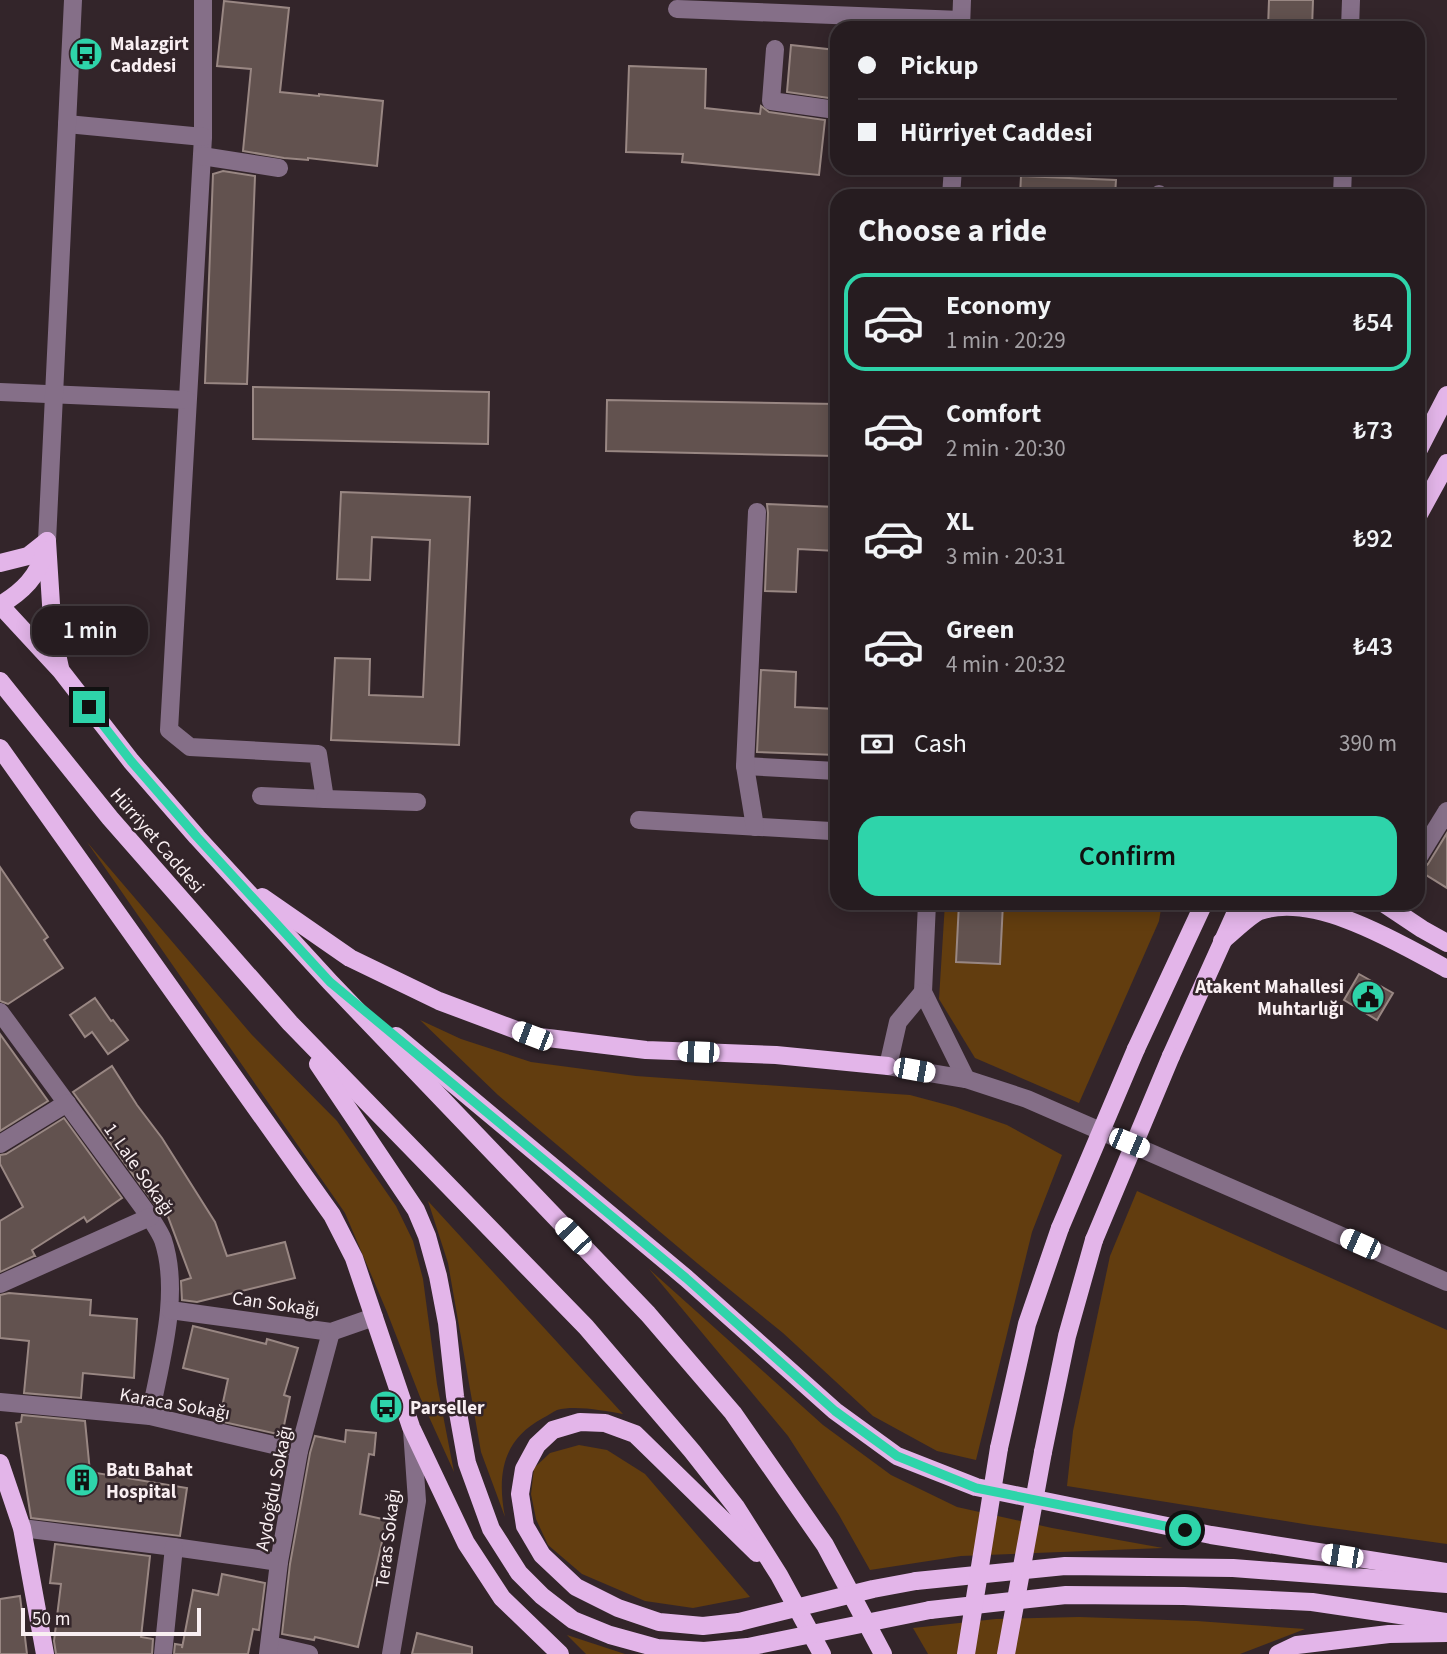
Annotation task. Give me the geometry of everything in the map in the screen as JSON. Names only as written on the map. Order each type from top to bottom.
[{"type":"main road","points":[[1425,437],[1447,395]]},
{"type":"main road","points":[[1425,503],[1447,463]]},
{"type":"main road","points":[[0,563],[28,556],[47,541]]},
{"type":"main road","points":[[0,605],[18,594],[38,571],[47,541]]},
{"type":"main road","points":[[47,541],[53,636],[61,671]]},
{"type":"main road","name":"Hürriyet Caddesi","points":[[0,605],[61,671],[131,761],[236,880]]},
{"type":"main road","name":"Hürriyet Caddesi","points":[[0,681],[110,818],[290,1023]]},
{"type":"main road","points":[[0,748],[332,1215],[354,1258],[411,1427],[466,1543],[502,1598],[556,1652]]},
{"type":"main road","points":[[236,880],[648,1314],[733,1413],[825,1545],[883,1654]]},
{"type":"main road","points":[[236,880],[351,958],[439,1001],[532,1036],[646,1050],[776,1055],[888,1066]]},
{"type":"main road","points":[[1190,910],[1191,931]]},
{"type":"main road","points":[[965,1654],[999,1448],[1027,1324],[1060,1228],[1136,1049],[1201,910]]},
{"type":"main road","points":[[1006,1654],[1043,1452],[1068,1336],[1094,1240],[1171,1056],[1237,910]]},
{"type":"main road","points":[[1222,941],[1258,912],[1270,910]]},
{"type":"main road","points":[[1311,910],[1378,932],[1447,969]]},
{"type":"main road","points":[[1394,910],[1447,943]]},
{"type":"main road","points":[[330,982],[686,1278],[835,1411],[897,1456],[976,1488],[1212,1535],[1447,1572]]},
{"type":"main road","points":[[290,1023],[586,1327],[692,1451],[736,1507],[779,1575],[822,1654]]},
{"type":"main road","points":[[290,1023],[416,1210],[427,1236],[447,1323],[455,1396],[467,1463],[492,1530],[519,1573],[542,1596],[573,1620],[610,1635],[657,1648],[704,1651],[748,1647],[930,1611],[1066,1595],[1184,1596],[1312,1602],[1447,1622]]},
{"type":"main road","points":[[779,1575],[635,1434],[605,1423],[580,1422],[553,1430],[537,1446],[524,1469],[520,1494],[525,1526],[542,1555],[576,1587],[618,1608],[659,1622],[703,1626],[739,1622],[916,1581],[1065,1566],[1233,1569],[1447,1584]]},
{"type":"main road","points":[[0,1463],[22,1528],[45,1654]]},
{"type":"main road","points":[[1278,1654],[1297,1645],[1389,1633],[1447,1633]]},
{"type":"street","points":[[47,541],[73,0]]},
{"type":"street","points":[[203,0],[203,137],[169,730],[190,747],[318,754],[325,799]]},
{"type":"street","points":[[961,21],[962,0]]},
{"type":"street","points":[[1350,21],[1351,0]]},
{"type":"street","points":[[677,9],[904,21]]},
{"type":"street","points":[[775,49],[771,101],[830,109]]},
{"type":"street","points":[[67,124],[203,137]]},
{"type":"street","points":[[202,156],[279,168]]},
{"type":"street","points":[[0,393],[187,400]]},
{"type":"street","points":[[755,827],[745,766],[757,512]]},
{"type":"street","points":[[745,766],[830,771]]},
{"type":"street","points":[[261,796],[417,802]]},
{"type":"street","points":[[1425,847],[1447,811]]},
{"type":"street","points":[[639,820],[830,831]]},
{"type":"street","points":[[927,910],[923,992],[966,1079]]},
{"type":"street","points":[[923,992],[898,1022],[888,1066],[966,1079],[1027,1099],[1447,1282]]},
{"type":"street","name":"1. Lale Sokağı","points":[[0,1012],[150,1217],[163,1239],[170,1272],[170,1310],[150,1416]]},
{"type":"street","points":[[0,1144],[67,1103]]},
{"type":"street","points":[[0,1284],[150,1217]]},
{"type":"street","name":"Can Sokağı","points":[[170,1310],[331,1332],[374,1317]]},
{"type":"street","name":"Aydoğdu Sokağı","points":[[269,1649],[279,1562],[299,1451],[331,1332]]},
{"type":"street","name":"Karaca Sokağı","points":[[0,1402],[150,1416],[299,1451]]},
{"type":"street","name":"Teras Sokağı","points":[[391,1654],[417,1501],[411,1427]]},
{"type":"street","points":[[22,1528],[279,1562]]},
{"type":"street","points":[[163,1654],[174,1547]]},
{"type":"street","points":[[269,1649],[309,1654]]},
{"type":"shaded area","points":[[87,842],[252,1035],[337,1121],[396,1206],[413,1241],[423,1279],[437,1384],[454,1472],[420,1397],[345,1213]]},
{"type":"shaded area","points":[[945,910],[1161,910],[1159,921],[1079,1103],[975,1058],[939,999]]},
{"type":"shaded area","points":[[420,1020],[461,1039],[531,1062],[636,1076],[910,1095],[1007,1125],[1062,1155],[1032,1232],[976,1460],[937,1451],[873,1416],[783,1333],[498,1095]]},
{"type":"shaded area","points":[[1137,1191],[1447,1330],[1447,1544],[1067,1486],[1073,1431],[1110,1256]]},
{"type":"shaded area","points":[[428,1201],[623,1414],[590,1409],[557,1410],[529,1427],[511,1448],[506,1460],[502,1487],[505,1517],[481,1452],[448,1263]]},
{"type":"shaded area","points":[[649,1269],[823,1425],[891,1475],[957,1507],[1163,1548],[961,1556],[870,1570],[839,1515],[788,1436]]},
{"type":"shaded area","points":[[579,1445],[607,1450],[645,1474],[750,1597],[693,1608],[645,1601],[582,1574],[548,1545],[536,1519],[531,1494],[534,1468],[550,1453]]},
{"type":"shaded area","points":[[1079,1617],[1197,1621],[1305,1629],[1240,1654],[928,1654],[913,1628],[996,1619]]},
{"type":"shaded area","points":[[567,1635],[625,1654],[586,1654]]},
{"type":"building","points":[[1269,0],[1313,0],[1312,21],[1268,21]]},
{"type":"building","points":[[224,1],[289,8],[280,92],[383,101],[377,166],[284,158],[243,151],[251,69],[217,66]]},
{"type":"building","points":[[791,45],[830,49],[830,98],[787,92]]},
{"type":"building","points":[[629,66],[706,69],[705,108],[760,114],[761,106],[769,112],[825,120],[819,175],[682,162],[683,154],[626,152]]},
{"type":"building","points":[[223,171],[255,176],[247,384],[205,383],[213,174]]},
{"type":"building","points":[[1021,176],[1116,180],[1115,189],[1020,189]]},
{"type":"building","points":[[253,387],[489,392],[488,444],[253,439]]},
{"type":"building","points":[[607,400],[830,404],[830,456],[606,451]]},
{"type":"building","points":[[341,492],[470,497],[459,745],[331,740],[335,658],[370,659],[369,695],[423,697],[430,540],[372,537],[370,580],[337,579]]},
{"type":"building","points":[[767,504],[830,507],[830,551],[798,549],[796,592],[765,591]]},
{"type":"building","points":[[761,670],[796,672],[795,707],[830,709],[830,755],[757,752]]},
{"type":"building","points":[[1447,833],[1447,888],[1425,874],[1428,864]]},
{"type":"building","points":[[0,867],[48,937],[44,940],[63,968],[8,1004],[0,1001]]},
{"type":"building","points":[[959,910],[1003,910],[1000,964],[956,962]]},
{"type":"building","name":"Atakent Mahallesi Muhtarlığı","points":[[1359,974],[1393,993],[1377,1020],[1344,1000]]},
{"type":"building","points":[[95,998],[128,1040],[108,1054],[92,1032],[85,1037],[70,1015]]},
{"type":"building","points":[[0,1034],[48,1101],[0,1131]]},
{"type":"building","points":[[112,1066],[215,1222],[227,1256],[285,1242],[295,1278],[197,1302],[182,1300],[181,1281],[191,1278],[167,1214],[163,1216],[73,1092]]},
{"type":"building","points":[[64,1118],[122,1198],[87,1222],[84,1217],[32,1250],[35,1256],[0,1272],[0,1221],[23,1207],[0,1164],[0,1155],[6,1154]]},
{"type":"building","points":[[9,1293],[91,1300],[90,1315],[137,1319],[134,1378],[83,1373],[81,1398],[24,1393],[29,1341],[0,1338],[0,1295]]},
{"type":"building","points":[[193,1326],[266,1344],[267,1339],[298,1348],[284,1395],[290,1397],[282,1435],[219,1421],[228,1379],[183,1368]]},
{"type":"building","name":"Batı Bahat Hospital","points":[[22,1415],[85,1421],[90,1472],[187,1488],[180,1536],[31,1518],[16,1423],[21,1422]]},
{"type":"building","points":[[346,1430],[376,1433],[374,1455],[369,1454],[360,1514],[387,1520],[358,1647],[315,1637],[314,1640],[282,1634],[290,1564],[315,1436],[345,1442]]},
{"type":"building","points":[[55,1544],[150,1556],[141,1637],[153,1639],[152,1654],[56,1654],[54,1641],[61,1584],[50,1583]]},
{"type":"building","points":[[222,1574],[265,1583],[259,1630],[253,1629],[248,1654],[174,1654],[175,1644],[182,1645],[182,1648],[193,1590],[218,1595]]},
{"type":"building","points":[[20,1596],[27,1654],[0,1654],[0,1599]]},
{"type":"building","points":[[417,1633],[472,1647],[472,1654],[412,1654]]},
{"type":"place","name":"Malazgirt Caddesi","points":[[86,54]]},
{"type":"place","name":"Atakent Mahallesi Muhtarlığı","points":[[1368,997]]},
{"type":"place","name":"Parseller","points":[[386,1407]]},
{"type":"place","name":"Batı Bahat Hospital","points":[[82,1480]]},
{"type":"route","points":[[89,707],[131,761],[197,837],[330,982],[686,1278],[835,1411],[897,1456],[976,1488],[1185,1530]]}]
